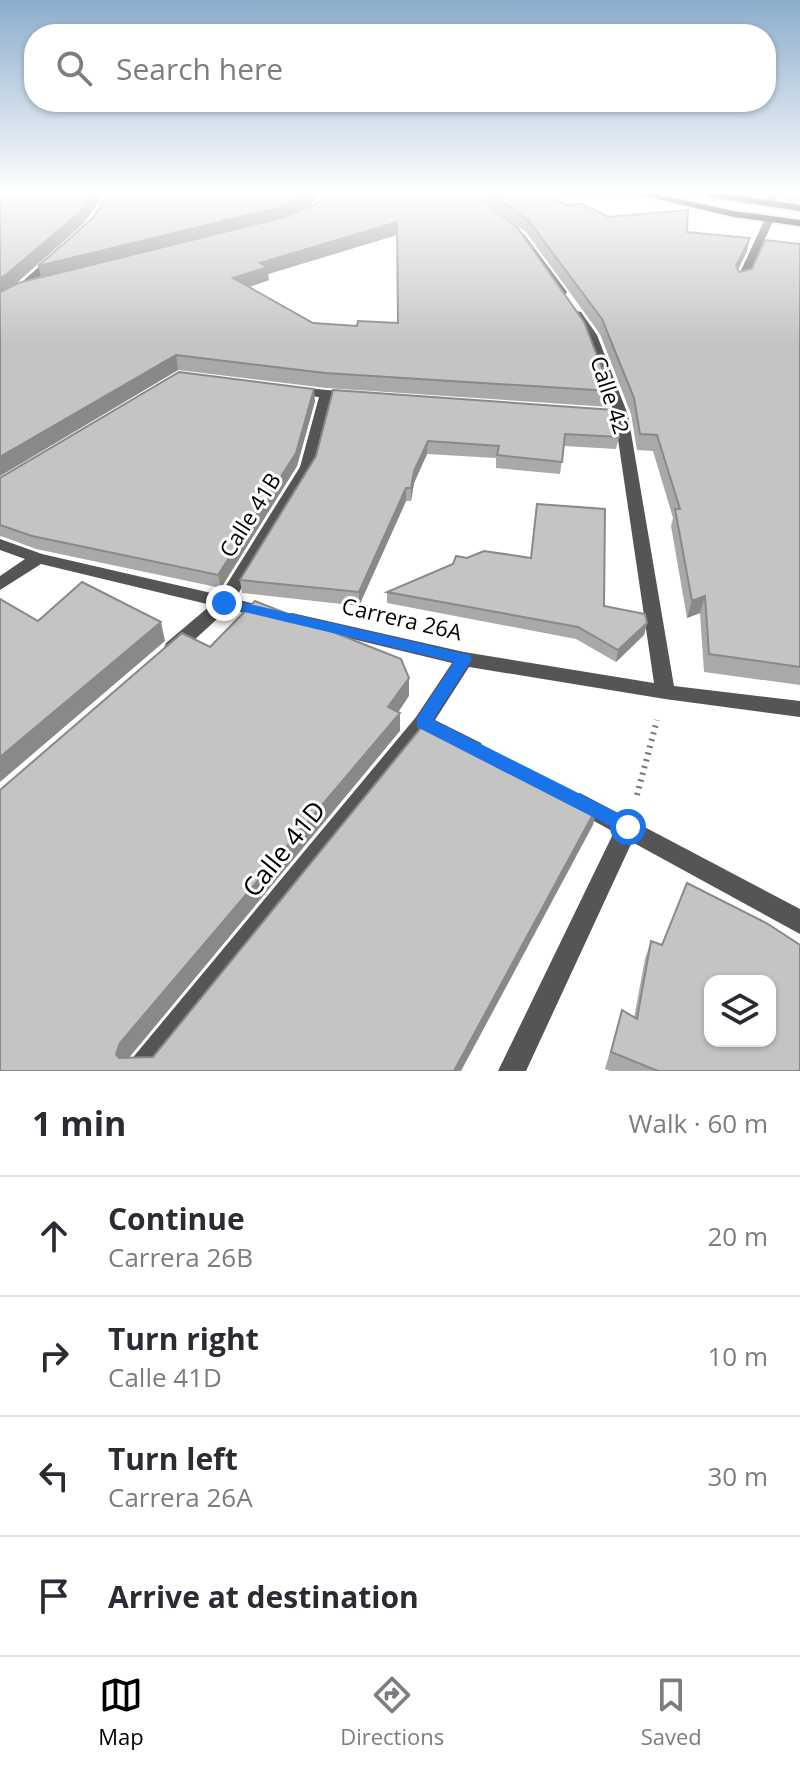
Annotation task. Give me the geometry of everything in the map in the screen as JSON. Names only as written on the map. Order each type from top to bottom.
[{"type":"street","name":"Calle 42","points":[[528,244],[591,335],[621,415],[665,692]]},
{"type":"street","points":[[741,281],[758,244]]},
{"type":"street","points":[[0,302],[17,292],[69,246]]},
{"type":"street","points":[[17,292],[38,289]]},
{"type":"street","points":[[282,389],[358,397]]},
{"type":"street","name":"Calle 41B","points":[[153,665],[224,603],[307,467],[326,395]]},
{"type":"street","points":[[575,412],[621,415]]},
{"type":"street","name":"Carrera 26A","points":[[0,544],[38,558],[464,659],[665,692],[800,709]]},
{"type":"street","points":[[0,584],[38,558]]},
{"type":"street","name":"Calle 41D","points":[[140,1071],[423,723],[464,659]]},
{"type":"street","points":[[423,723],[491,757]]},
{"type":"street","points":[[560,792],[800,922]]},
{"type":"street","points":[[512,1071],[628,827]]},
{"type":"path","points":[[628,827],[665,692]]},
{"type":"building","points":[[0,244],[42,244],[7,274],[0,278]]},
{"type":"building","points":[[63,244],[129,244],[38,266]]},
{"type":"building","points":[[176,244],[324,244],[260,263],[268,267],[233,278],[313,323],[357,326],[358,321],[398,323],[397,244],[529,244],[584,322],[611,391],[325,373],[176,355],[0,457],[0,292],[18,283]]},
{"type":"building","points":[[546,244],[747,244],[736,266],[739,272],[752,269],[763,244],[800,244],[800,667],[709,654],[705,596],[692,601],[675,509],[680,509],[657,435],[640,434],[634,398],[602,319]]},
{"type":"building","points":[[179,372],[314,389],[296,453],[218,575],[32,536],[0,525],[0,478]]},
{"type":"building","points":[[333,390],[614,410],[619,437],[565,434],[562,462],[497,455],[499,446],[428,441],[414,471],[411,488],[406,488],[359,592],[240,580],[316,456]]},
{"type":"building","points":[[537,504],[605,509],[604,606],[645,614],[647,623],[618,650],[578,627],[387,592],[453,564],[456,556],[467,558],[484,551],[531,558]]},
{"type":"building","points":[[82,582],[161,622],[0,757],[0,599],[38,621]]},
{"type":"building","points":[[255,601],[401,659],[409,678],[388,707],[400,713],[120,1043],[116,1054],[119,1058],[153,1057],[424,724],[597,807],[454,1071],[0,1071],[0,790],[182,633],[210,647]]},
{"type":"building","points":[[687,883],[768,924],[800,945],[800,1071],[658,1071],[611,1052],[622,1010],[637,1019],[651,941],[662,945]]},
{"type":"route","points":[[224,603],[464,659],[423,723],[628,827]]}]
